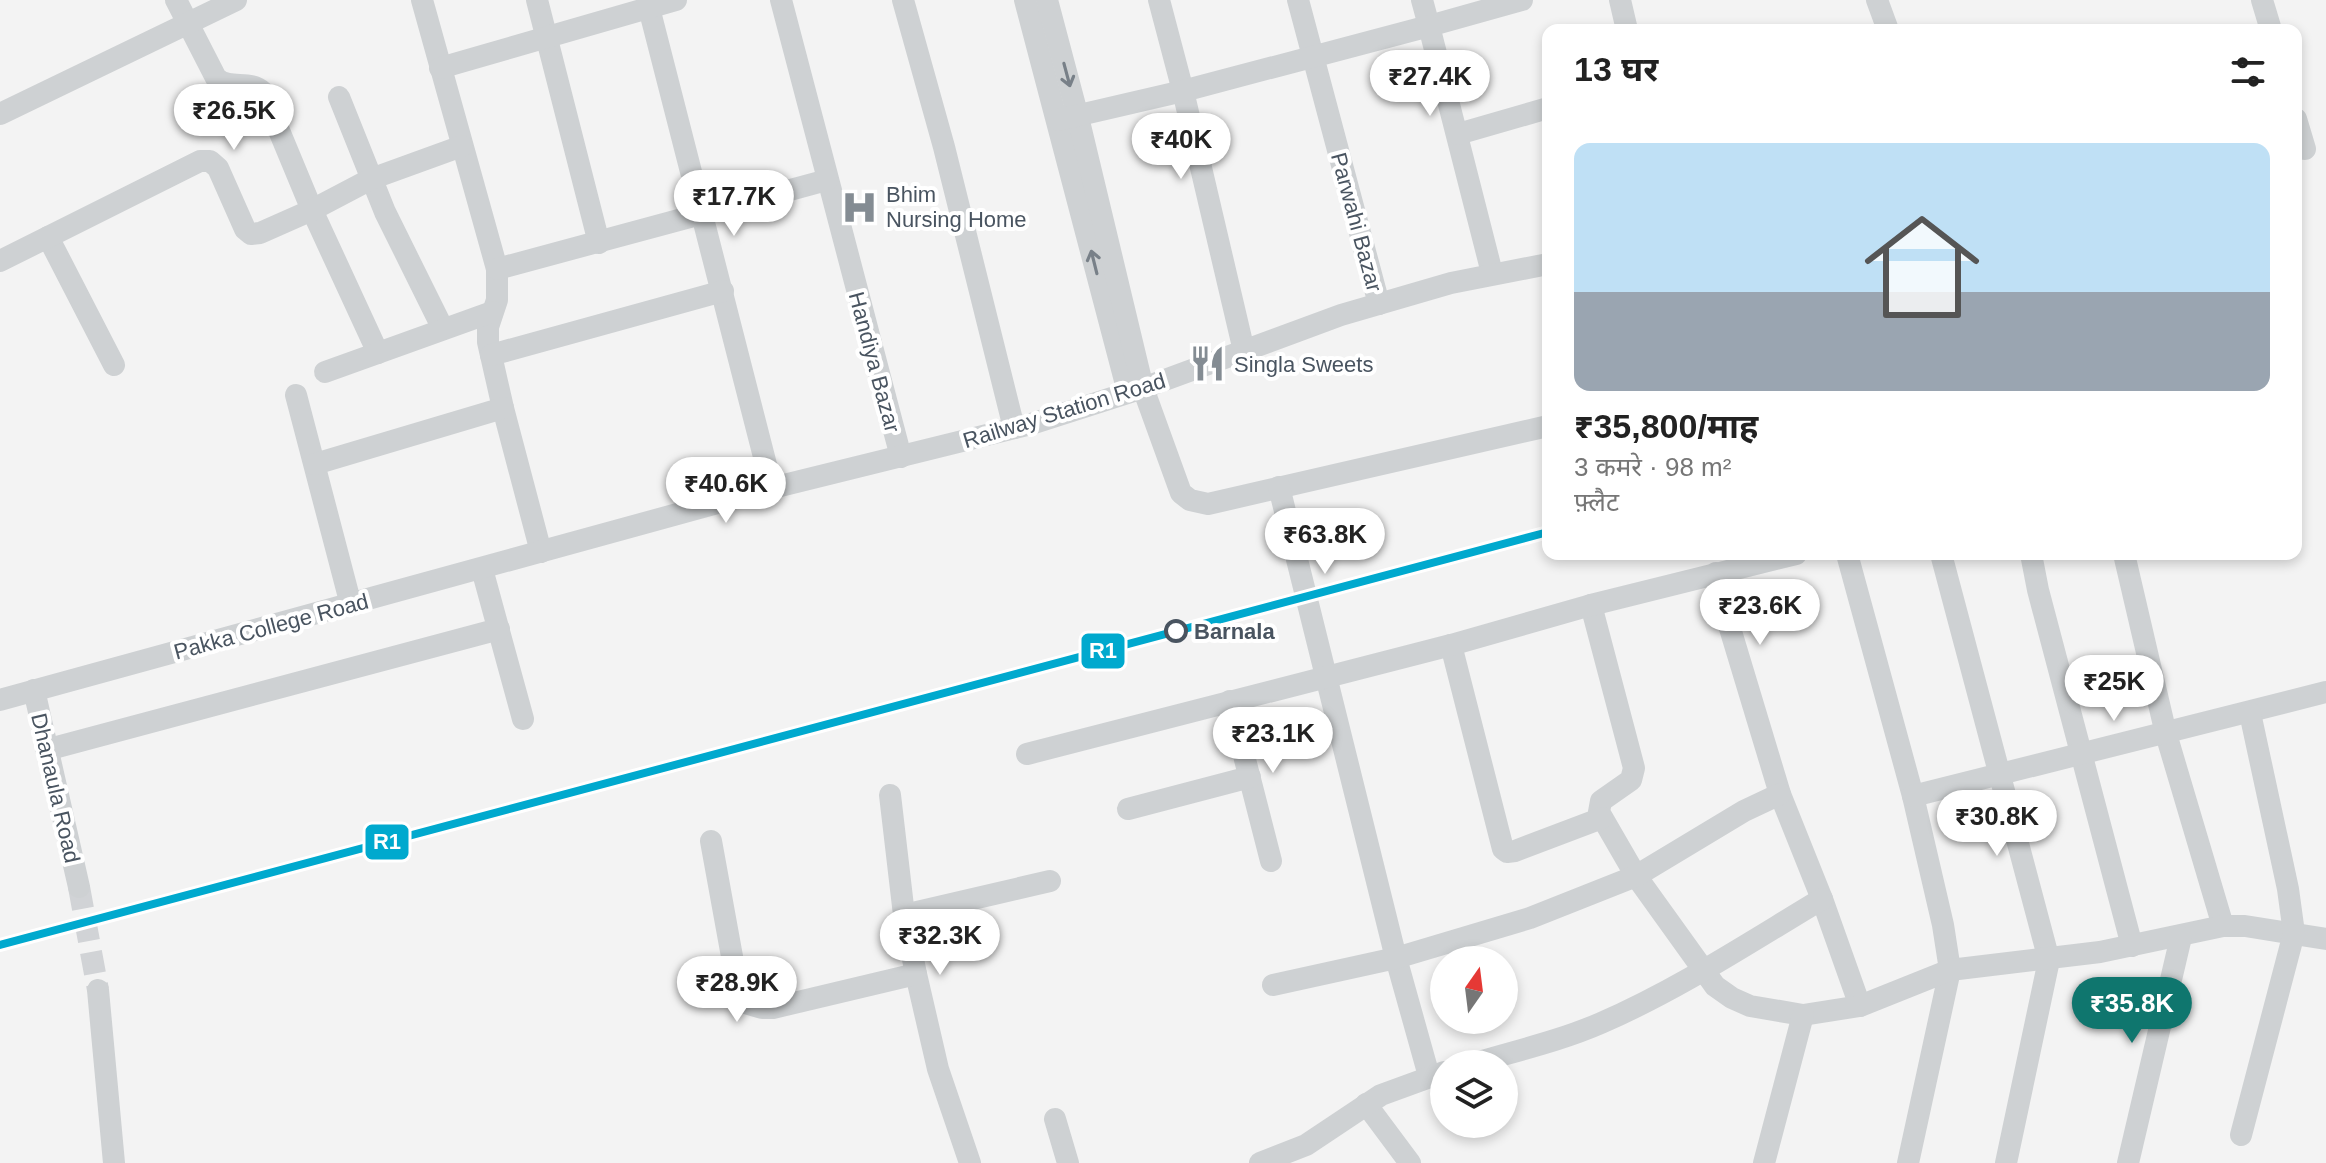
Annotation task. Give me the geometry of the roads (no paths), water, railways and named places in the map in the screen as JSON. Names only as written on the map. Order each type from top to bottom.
[{"type":"street","points":[[176,0],[216,78],[233,87],[252,85],[263,92],[312,210],[378,353]]},
{"type":"street","points":[[0,114],[236,0]]},
{"type":"street","points":[[422,0],[497,269],[497,300],[488,327],[491,355],[541,552]]},
{"type":"street","points":[[537,0],[599,243]]},
{"type":"street","points":[[440,68],[546,38],[648,4],[676,0]]},
{"type":"street","name":"Handiya Bazar","points":[[541,552],[772,488],[901,457],[781,0]]},
{"type":"street","points":[[903,0],[944,147],[1014,428]]},
{"type":"street","points":[[1025,0],[1068,118]]},
{"type":"street","points":[[1047,0],[1068,118],[1135,390],[1181,493],[1190,500],[1208,504],[1542,427]]},
{"type":"street","points":[[1159,0],[1244,351]]},
{"type":"street","name":"Parwahi Bazar","points":[[1298,0],[1379,304]]},
{"type":"street","points":[[1422,0],[1492,273]]},
{"type":"street","points":[[1620,0],[1626,24]]},
{"type":"street","points":[[1877,0],[1886,24]]},
{"type":"street","points":[[2262,0],[2269,24]]},
{"type":"street","points":[[1068,118],[1183,91],[1517,1]]},
{"type":"street","points":[[648,4],[772,488]]},
{"type":"street","points":[[339,97],[404,253],[443,329]]},
{"type":"street","points":[[1458,134],[1542,110]]},
{"type":"street","points":[[0,261],[200,161],[210,161],[218,168],[245,229],[251,234],[312,210],[371,179],[462,146]]},
{"type":"street","points":[[497,269],[827,180]]},
{"type":"street","points":[[48,237],[114,365]]},
{"type":"street","name":"Railway Station Road","points":[[901,457],[1014,428],[1135,390],[1379,304],[1492,273],[1542,265]]},
{"type":"street","points":[[491,355],[723,291]]},
{"type":"street","points":[[325,372],[492,312]]},
{"type":"street","points":[[296,395],[351,605]]},
{"type":"street","points":[[315,464],[503,408]]},
{"type":"street","points":[[1279,487],[1396,958],[1430,1054]]},
{"type":"street","name":"Pakka College Road","points":[[0,700],[541,552]]},
{"type":"street","points":[[1027,754],[1771,560]]},
{"type":"street","points":[[1849,560],[1913,796],[1943,925],[1950,970],[1908,1163]]},
{"type":"street","points":[[1943,560],[2049,960],[2006,1163]]},
{"type":"street","points":[[2032,560],[2132,946]]},
{"type":"street","points":[[2125,560],[2166,734],[2223,926]]},
{"type":"street","points":[[482,569],[523,719]]},
{"type":"street","points":[[1716,573],[1780,794],[1860,1006]]},
{"type":"street","points":[[1591,605],[1634,768],[1631,780],[1601,801],[1599,809],[1602,818],[1636,876],[1704,971],[1723,993],[1740,1003],[1803,1015],[1860,1006],[1950,970],[2049,960],[2181,937],[2223,926],[2245,926],[2326,939]]},
{"type":"street","points":[[46,750],[499,629]]},
{"type":"street","points":[[1451,645],[1503,849],[1515,851],[1602,818]]},
{"type":"street","name":"Dhanaula Road","points":[[34,690],[79,887]]},
{"type":"street","points":[[1913,796],[2326,692]]},
{"type":"street","points":[[1230,701],[1271,861]]},
{"type":"street","points":[[2241,1135],[2294,933],[2288,889],[2250,713]]},
{"type":"street","points":[[1128,809],[1250,777]]},
{"type":"street","points":[[1273,985],[1396,958],[1530,918],[1636,876],[1744,811],[1780,794]]},
{"type":"street","points":[[890,795],[904,915],[916,974],[938,1069],[970,1163]]},
{"type":"street","points":[[711,841],[737,984],[745,1003],[773,1008],[916,974]]},
{"type":"street","points":[[904,915],[1050,881]]},
{"type":"street","points":[[1518,1050],[1604,1022],[1704,971],[1822,899]]},
{"type":"street","points":[[2128,1163],[2181,937]]},
{"type":"street","points":[[98,990],[114,1163]]},
{"type":"street","points":[[1764,1163],[1803,1015]]},
{"type":"street","points":[[1260,1163],[1306,1145],[1381,1095],[1430,1077]]},
{"type":"street","points":[[1366,1104],[1410,1163]]},
{"type":"street","points":[[1055,1119],[1068,1163]]},
{"type":"tunnel","points":[[79,887],[98,990]]},
{"type":"place","name":"Bhim Nursing Home","points":[[860,207]]},
{"type":"place","name":"Singla Sweets","points":[[1208,364]]},
{"type":"place","name":"Barnala","points":[[1176,631]]}]
